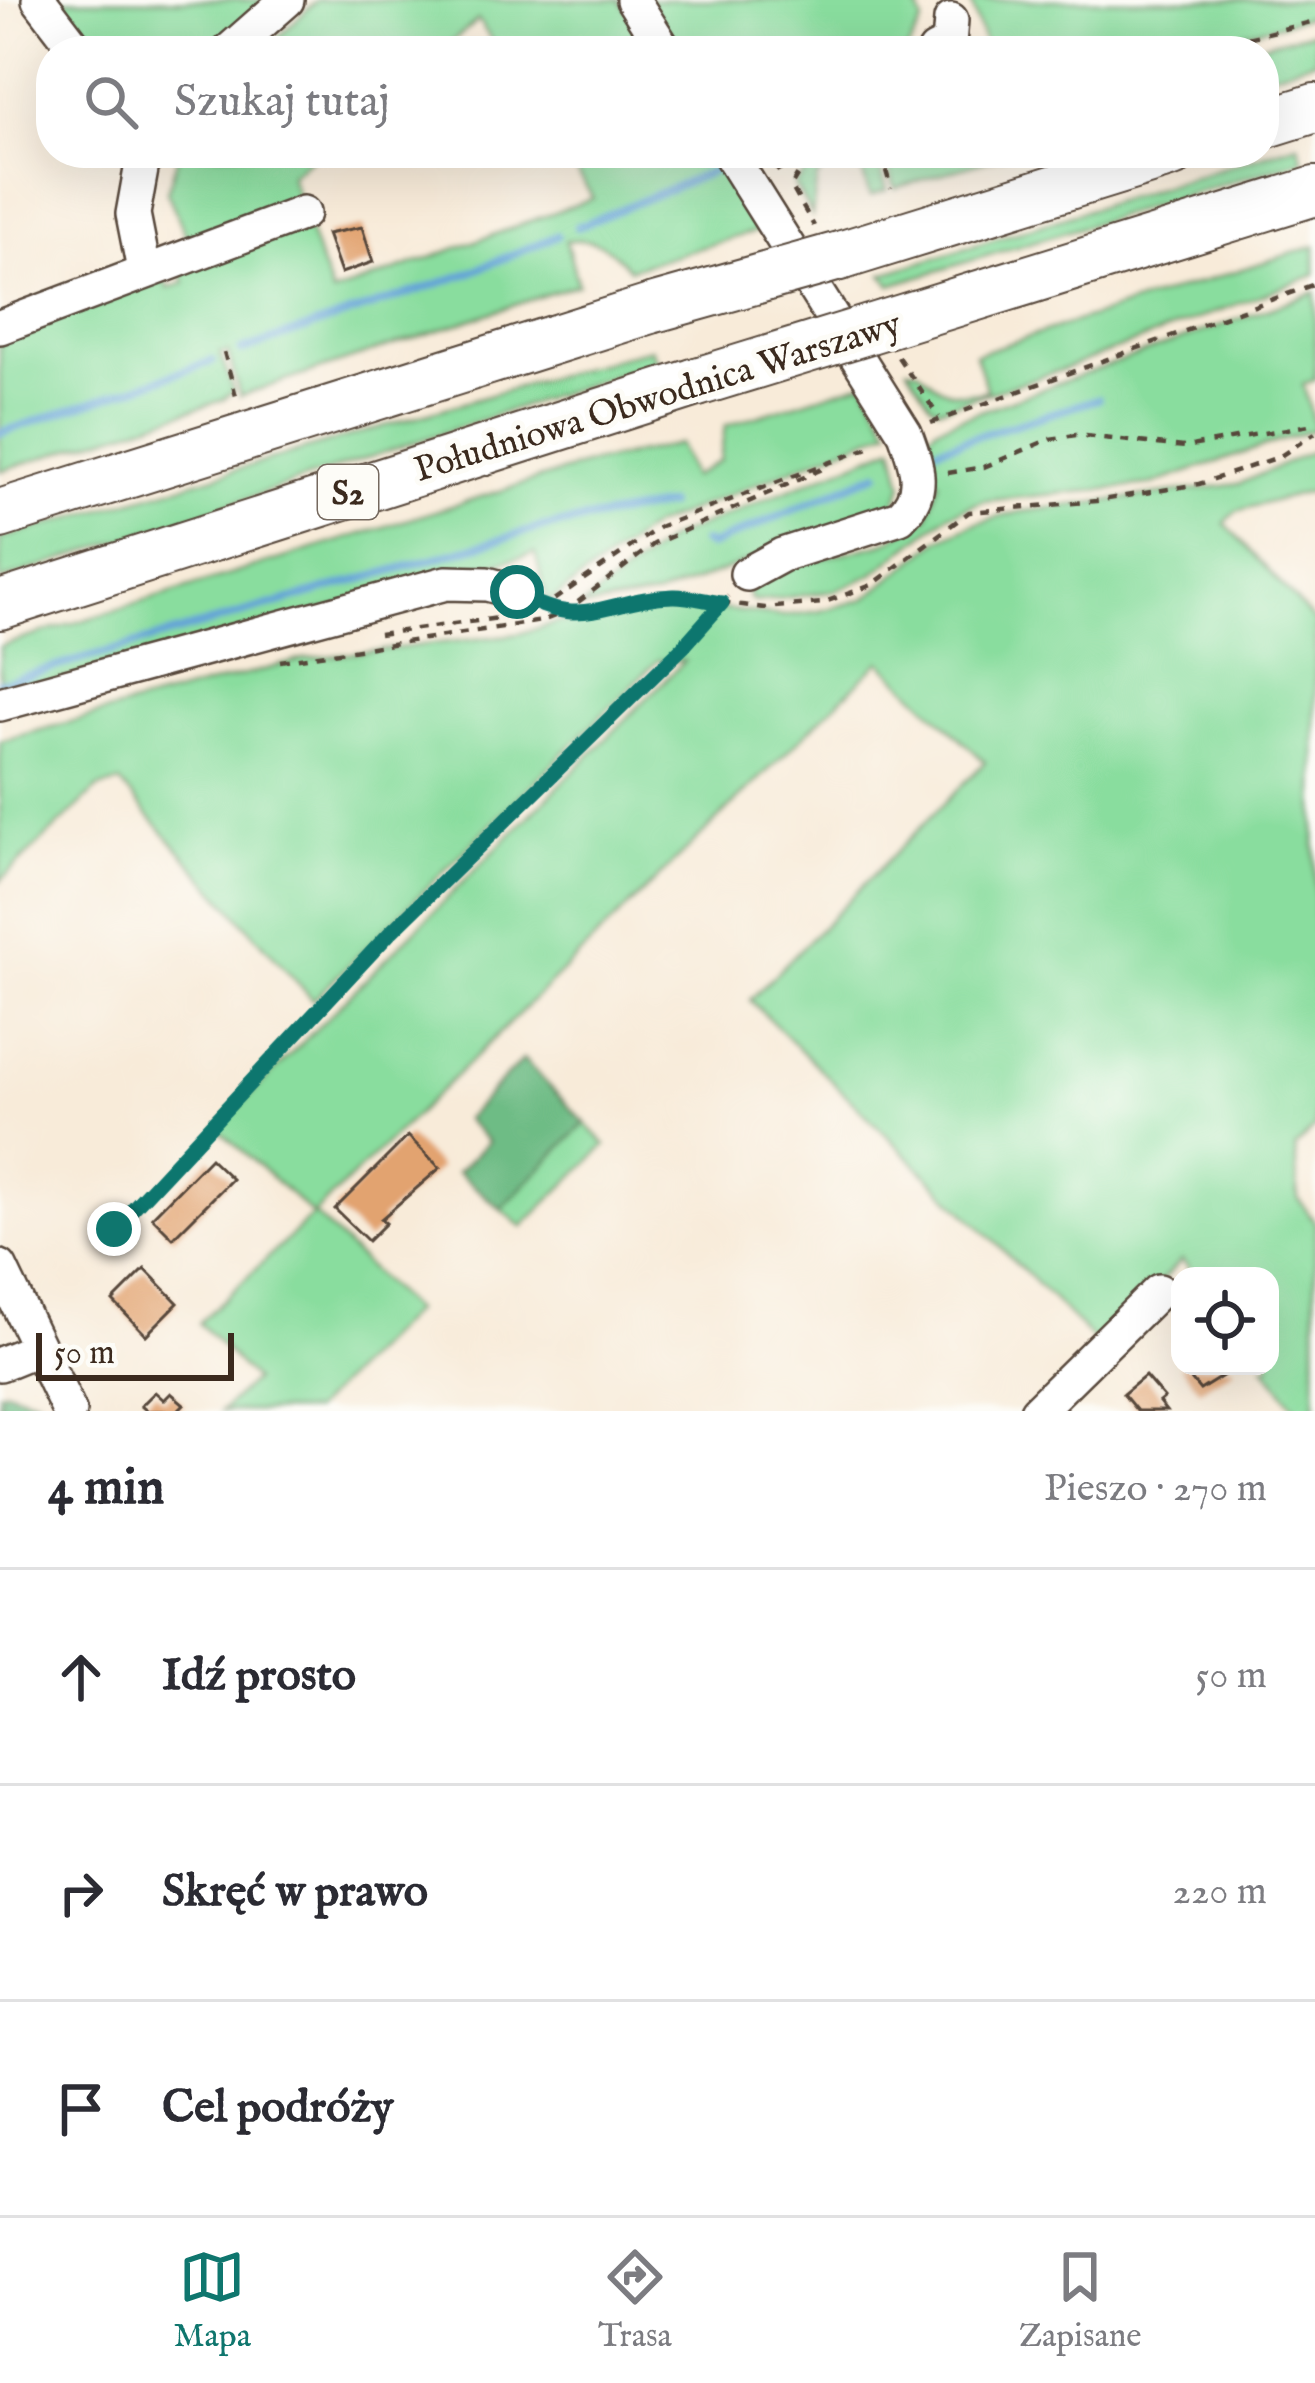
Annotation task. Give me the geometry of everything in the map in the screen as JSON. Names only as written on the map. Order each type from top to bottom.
[{"type":"highway","name":"S2","points":[[0,514],[651,309],[1124,168]]},
{"type":"highway","name":"Południowa Obwodnica Warszawy","points":[[0,605],[1315,191]]},
{"type":"street","points":[[39,0],[67,36]]},
{"type":"street","points":[[246,36],[287,0]]},
{"type":"street","points":[[633,0],[656,36]]},
{"type":"street","points":[[950,36],[951,20]]},
{"type":"street","points":[[141,168],[133,214],[144,270]]},
{"type":"street","points":[[738,168],[905,433],[919,478],[912,506],[900,518],[782,555],[747,574]]},
{"type":"street","points":[[0,327],[303,214]]},
{"type":"street","points":[[0,704],[446,583],[488,584],[517,592]]},
{"type":"street","points":[[0,1267],[69,1411]]},
{"type":"street","points":[[1046,1408],[1160,1291]]},
{"type":"street","points":[[0,1364],[37,1349]]},
{"type":"path","points":[[1256,36],[1315,21]]},
{"type":"path","points":[[771,174],[782,168]]},
{"type":"path","points":[[885,168],[891,188]]},
{"type":"path","points":[[839,460],[1315,284]]},
{"type":"path","points":[[224,352],[236,396]]},
{"type":"path","points":[[919,478],[984,466],[1050,439],[1076,435],[1185,447],[1315,424]]},
{"type":"path","points":[[517,592],[543,609],[580,614],[673,596],[765,608],[822,603],[872,585],[969,512],[1199,484],[1279,458],[1315,433]]},
{"type":"path","points":[[114,1229],[390,933],[683,647],[722,603]]},
{"type":"green space","points":[[56,0],[262,3],[228,36],[84,36]]},
{"type":"green space","points":[[317,0],[619,0],[644,36],[489,36],[478,20],[458,36],[280,36]]},
{"type":"green space","points":[[648,0],[944,0],[918,8],[923,22],[915,36],[671,36]]},
{"type":"green space","points":[[970,0],[1315,0],[1315,15],[1232,36],[982,36]]},
{"type":"green space","points":[[1315,31],[1315,60],[1279,71],[1279,40]]},
{"type":"green space","points":[[1298,144],[1303,160],[1279,167],[1279,150]]},
{"type":"green space","points":[[174,168],[299,168],[290,176],[299,201],[188,240],[167,192]]},
{"type":"green space","points":[[574,168],[725,168],[767,228],[629,269],[602,245],[566,241],[578,284],[240,396],[228,352],[220,353],[233,391],[223,400],[0,471],[0,340],[165,276],[168,288],[185,283],[180,269],[307,226],[332,294],[593,198]]},
{"type":"green space","points":[[805,168],[824,168],[817,179],[812,215],[794,185]]},
{"type":"green space","points":[[861,168],[880,168],[887,190],[870,196]]},
{"type":"green space","points":[[889,168],[961,168],[895,188]]},
{"type":"green space","points":[[1221,168],[1277,168],[891,285],[883,274]]},
{"type":"green space","points":[[1315,246],[1315,275],[1064,369],[940,408],[931,404],[908,368],[918,369],[949,391],[987,391],[975,354]]},
{"type":"green space","points":[[1315,292],[1315,380],[1303,384],[1315,429],[1150,485],[983,501],[949,514],[872,575],[835,591],[754,602],[749,598],[749,587],[766,572],[884,543],[928,518],[939,482],[921,442],[938,426]]},
{"type":"green space","points":[[651,348],[657,361],[0,581],[0,539]]},
{"type":"green space","points":[[864,382],[890,429],[653,526],[548,603],[535,553],[0,696],[0,646],[587,464],[679,444],[692,477],[720,460],[725,426]]},
{"type":"green space","points":[[894,446],[903,485],[894,506],[657,596],[580,608],[669,539]]},
{"type":"green space","points":[[1315,450],[1315,490],[1236,511],[1225,523],[1315,622],[1315,1128],[1295,1148],[1298,1198],[1315,1223],[1315,1411],[1298,1411],[1271,1375],[1279,1375],[1279,1267],[1188,1267],[1182,1260],[1097,1343],[750,1000],[985,762],[880,661],[314,1214],[413,1311],[313,1411],[221,1411],[254,1380],[199,1323],[313,1215],[217,1128],[684,661],[658,660],[313,1000],[120,783],[98,788],[0,881],[0,741],[304,659],[518,634],[559,622],[590,622],[675,604],[782,616],[820,611],[865,599],[940,539],[973,524],[1019,512],[1239,484]]},
{"type":"green space","points":[[523,1059],[585,1123],[501,1209],[457,1172],[488,1142],[465,1119]]},
{"type":"green space","points":[[585,1123],[606,1145],[522,1227],[501,1209]]},
{"type":"green space","points":[[0,1392],[37,1400],[43,1411],[0,1411]]},
{"type":"building","points":[[362,227],[373,262],[341,273],[327,234]]},
{"type":"building","points":[[408,1136],[440,1168],[381,1219],[386,1223],[368,1241],[335,1209]]},
{"type":"building","points":[[210,1158],[232,1179],[173,1238],[152,1217]]},
{"type":"building","points":[[145,1269],[178,1303],[146,1335],[113,1301]]},
{"type":"building","points":[[1188,1375],[1224,1375],[1200,1390]]},
{"type":"building","points":[[1145,1376],[1164,1398],[1159,1402],[1166,1411],[1137,1411],[1123,1394]]},
{"type":"building","points":[[155,1392],[164,1400],[171,1393],[184,1404],[177,1411],[147,1411],[141,1406]]},
{"type":"waterway","points":[[577,227],[713,171]]},
{"type":"waterway","points":[[241,351],[466,274],[557,236]]},
{"type":"waterway","points":[[0,433],[213,361]]},
{"type":"waterway","points":[[938,448],[1098,399]]},
{"type":"waterway","points":[[703,542],[710,546],[878,473]]},
{"type":"waterway","points":[[0,683],[540,528],[668,505]]},
{"type":"route","points":[[114,1229],[390,933],[683,647],[722,603],[673,596],[580,614],[543,609],[517,592]]}]
